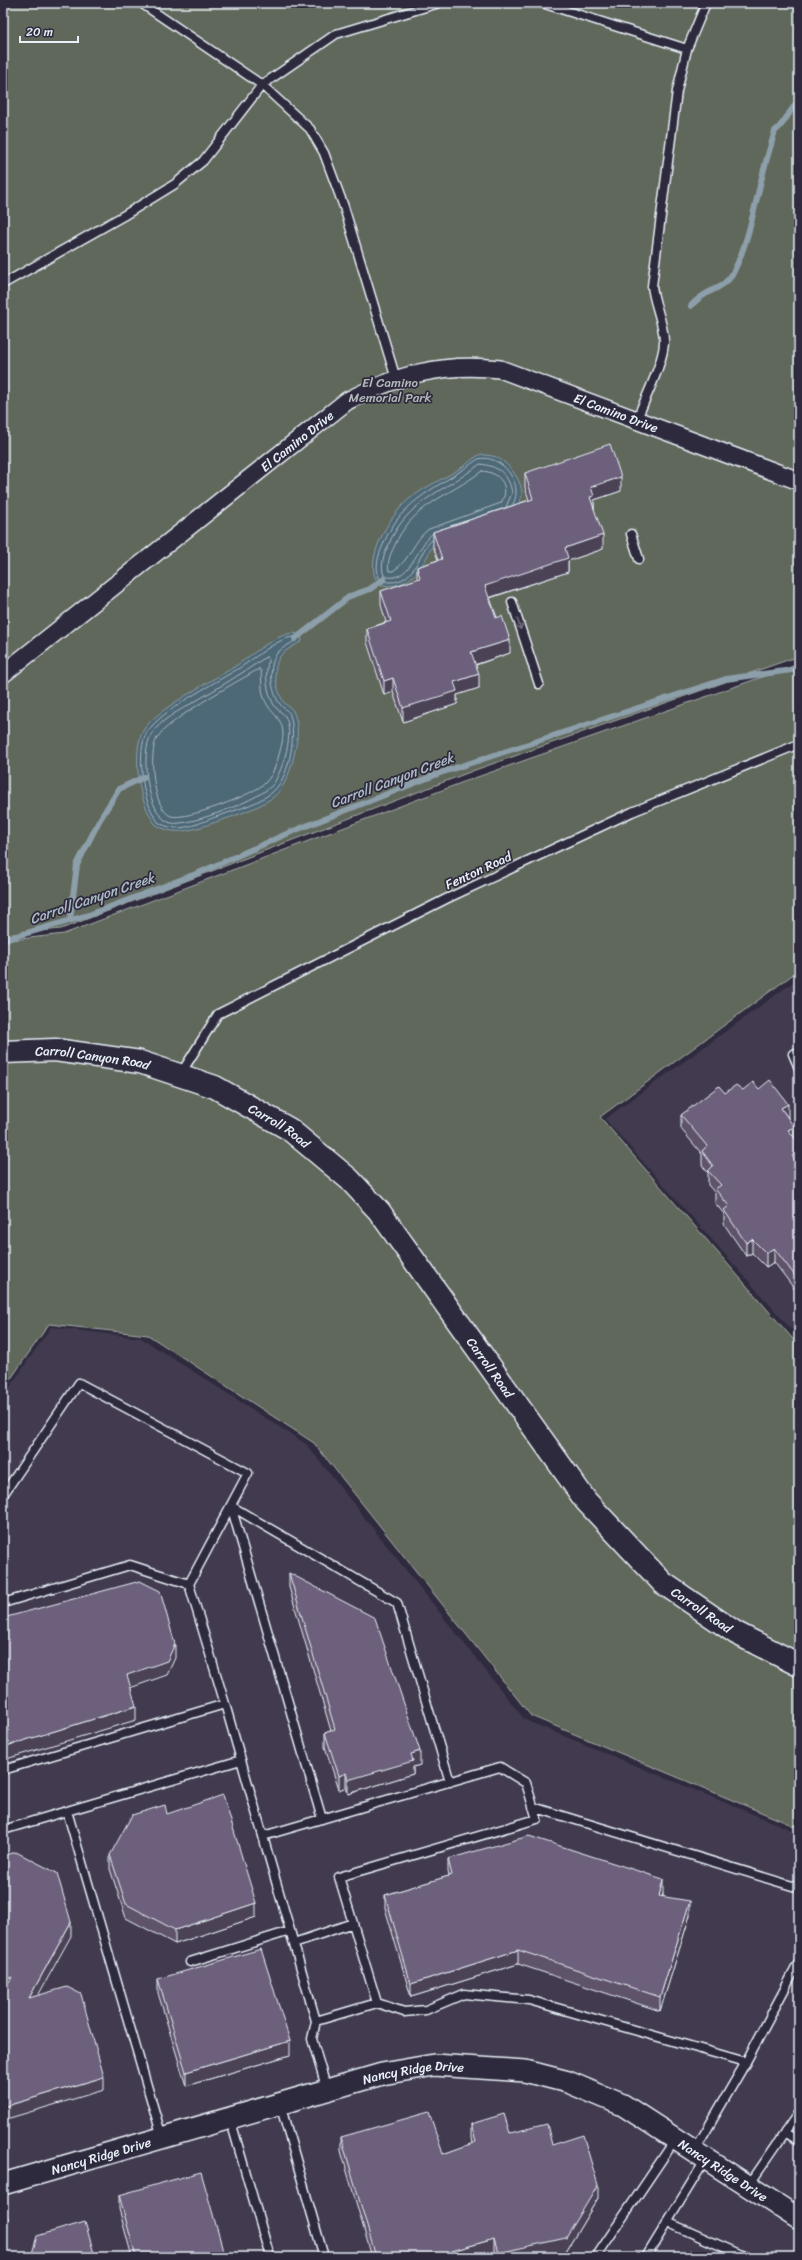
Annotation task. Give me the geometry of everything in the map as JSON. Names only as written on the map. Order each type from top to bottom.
[{"type":"main road","name":"Carroll Canyon Road","points":[[3,1052],[55,1050],[140,1062],[179,1076]]},
{"type":"main road","name":"Carroll Road","points":[[179,1076],[214,1087],[272,1118],[289,1129],[349,1179],[379,1211],[586,1501],[663,1583],[736,1633],[799,1665]]},
{"type":"street","name":"El Camino Drive","points":[[3,674],[347,401],[396,379],[434,369],[455,366],[500,369],[799,481]]},
{"type":"street","name":"Nancy Ridge Drive","points":[[3,2184],[382,2074],[434,2064],[525,2071],[568,2082],[622,2105],[749,2185],[799,2219]]},
{"type":"lane","points":[[141,3],[262,85],[310,129],[324,153],[344,207],[396,379]]},
{"type":"lane","points":[[3,284],[123,216],[175,184],[203,161],[262,85],[336,34],[439,3]]},
{"type":"lane","points":[[542,3],[687,49]]},
{"type":"lane","points":[[636,421],[662,354],[664,340],[653,298],[652,286],[677,92],[687,49],[706,3]]},
{"type":"lane","points":[[631,534],[639,559]]},
{"type":"lane","points":[[512,602],[539,684]]},
{"type":"lane","name":"Fenton Road","points":[[179,1076],[218,1014],[446,899],[632,812],[799,744]]},
{"type":"lane","points":[[799,1052],[793,1054],[799,1068]]},
{"type":"lane","points":[[3,1495],[79,1383],[248,1473],[189,1584],[316,2021],[312,2038],[327,2090]]},
{"type":"lane","points":[[231,1506],[397,1603],[450,1782]]},
{"type":"lane","points":[[231,1506],[322,1819]]},
{"type":"lane","points":[[3,1602],[130,1565],[189,1584]]},
{"type":"lane","points":[[3,1770],[225,1704]]},
{"type":"lane","points":[[3,1830],[241,1760]]},
{"type":"lane","points":[[263,1836],[500,1767],[526,1783],[537,1819],[339,1877],[377,2003]]},
{"type":"lane","points":[[533,1807],[799,1888]]},
{"type":"lane","points":[[67,1811],[162,2137]]},
{"type":"lane","points":[[294,1943],[353,1923]]},
{"type":"lane","points":[[190,1962],[290,1931]]},
{"type":"lane","points":[[646,2257],[667,2222],[746,2062],[799,1962]]},
{"type":"lane","points":[[316,2021],[377,2003],[404,2012],[426,2010],[464,1994],[529,2000],[746,2062]]},
{"type":"lane","points":[[280,2104],[324,2257]]},
{"type":"lane","points":[[749,2185],[799,2112]]},
{"type":"lane","points":[[230,2118],[270,2257]]},
{"type":"lane","points":[[785,2132],[799,2141]]},
{"type":"lane","points":[[596,2257],[675,2139]]},
{"type":"lane","points":[[667,2222],[746,2257]]},
{"type":"shaded area","points":[[799,978],[799,1338],[605,1119]]},
{"type":"shaded area","points":[[51,1327],[141,1338],[306,1444],[525,1720],[799,1833],[799,2257],[3,2257],[3,1397]]},
{"type":"green space","name":"El Camino Memorial Park","points":[[3,3],[799,3],[799,656],[475,770],[61,929],[3,935]]},
{"type":"green space","points":[[799,664],[799,970],[600,1117],[799,1346],[799,1828],[531,1716],[314,1443],[148,1335],[49,1324],[3,1390],[3,941],[64,934],[466,781]]},
{"type":"water","points":[[481,454],[494,456],[501,459],[514,472],[520,483],[522,494],[519,503],[511,516],[437,541],[423,564],[408,580],[395,585],[379,584],[374,575],[373,564],[380,540],[393,516],[408,500],[415,495]]},
{"type":"water","points":[[294,633],[301,635],[302,641],[282,654],[277,664],[276,671],[280,696],[295,715],[297,730],[296,746],[288,776],[280,790],[266,802],[257,807],[193,829],[174,831],[162,828],[155,824],[148,812],[138,777],[138,750],[143,731],[159,714],[184,696],[234,667],[271,641],[287,634]]},
{"type":"building","points":[[610,444],[621,477],[591,487],[594,496],[590,497],[603,535],[565,548],[568,558],[485,586],[496,618],[502,616],[510,640],[471,652],[479,674],[454,682],[457,691],[403,708],[393,678],[384,681],[367,629],[391,621],[381,591],[420,578],[417,567],[442,559],[433,532],[533,499],[525,473]]},
{"type":"building","points":[[770,1080],[788,1104],[781,1108],[794,1127],[788,1130],[799,1143],[799,1149],[792,1156],[799,1165],[799,1281],[774,1248],[766,1253],[752,1239],[746,1243],[724,1210],[729,1206],[715,1189],[721,1185],[708,1171],[713,1166],[702,1151],[707,1146],[681,1115],[719,1086],[725,1093],[736,1085],[743,1090],[753,1082],[759,1089]]},
{"type":"building","points":[[289,1573],[375,1618],[420,1751],[411,1754],[413,1761],[348,1780],[346,1773],[339,1776],[325,1733],[335,1729]]},
{"type":"building","points":[[140,1581],[160,1591],[175,1644],[167,1661],[127,1675],[136,1706],[3,1747],[3,1618]]},
{"type":"building","points":[[223,1795],[256,1903],[175,1930],[126,1904],[110,1855],[132,1815],[165,1805],[167,1814]]},
{"type":"building","points":[[529,1836],[663,1879],[659,1896],[690,1901],[660,1997],[518,1950],[411,1984],[385,1895],[452,1875],[448,1859]]},
{"type":"building","points":[[16,1852],[57,1873],[71,1922],[29,1998],[67,1987],[81,1994],[104,2077],[3,2107],[3,1989],[13,1977],[3,1980],[3,1856]]},
{"type":"building","points":[[261,1949],[290,2041],[186,2072],[158,1979]]},
{"type":"building","points":[[429,2112],[443,2154],[476,2142],[471,2124],[504,2114],[510,2133],[547,2124],[552,2145],[583,2135],[598,2185],[566,2238],[498,2253],[494,2239],[452,2251],[454,2257],[376,2257],[341,2137]]},
{"type":"building","points":[[201,2172],[225,2257],[136,2257],[119,2195]]},
{"type":"building","points":[[85,2222],[95,2257],[31,2257],[37,2236]]},
{"type":"building","points":[[691,2250],[705,2257],[686,2257]]},
{"type":"waterway","points":[[691,306],[701,296],[719,287],[729,279],[733,273],[746,240],[775,131],[783,123],[793,107],[799,102]]},
{"type":"waterway","points":[[295,639],[350,596],[370,589],[384,579]]},
{"type":"waterway","name":"Carroll Canyon Creek","points":[[3,940],[89,915],[201,872],[291,832],[440,773],[726,679],[799,669]]},
{"type":"waterway","points":[[70,920],[77,865],[99,821],[119,789],[144,777]]}]
